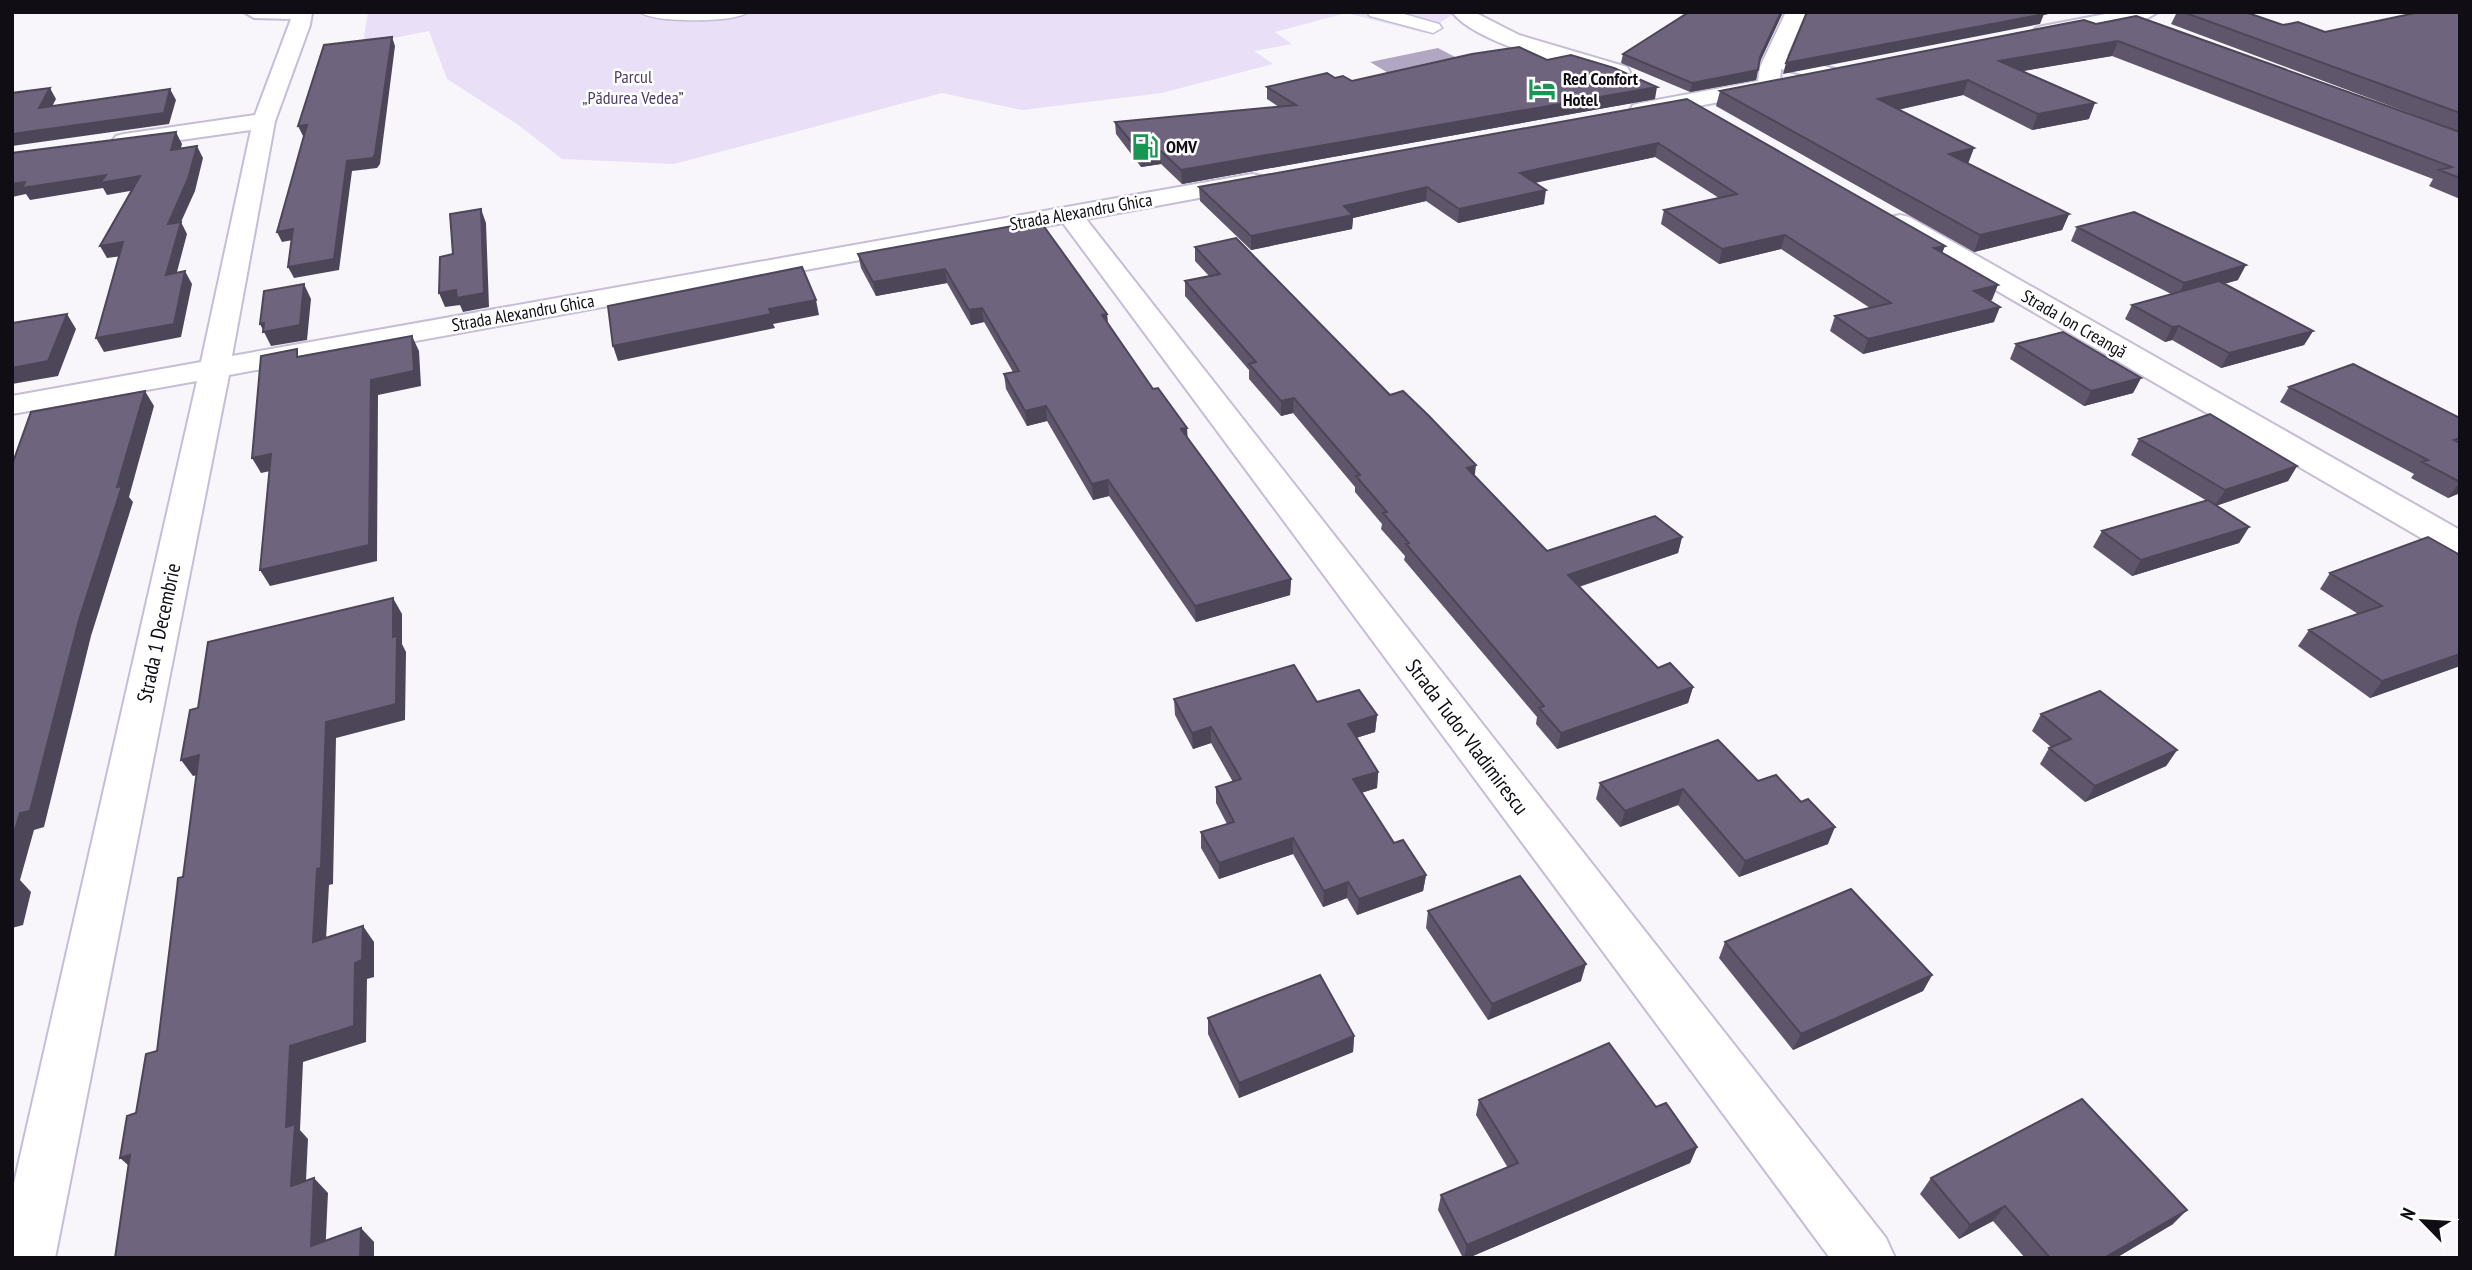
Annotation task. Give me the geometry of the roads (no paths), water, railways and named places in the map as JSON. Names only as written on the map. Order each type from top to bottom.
[{"type":"street","points":[[254,12],[302,13]]},
{"type":"street","points":[[649,12],[686,15],[739,12]]},
{"type":"street","points":[[1376,12],[1433,27]]},
{"type":"street","points":[[1462,12],[1472,22],[1499,34],[1634,78]]},
{"type":"street","points":[[1768,86],[1775,58],[1796,12]]},
{"type":"street","name":"Strada 1 Decembrie","points":[[26,1258],[215,368],[264,121],[302,13]]},
{"type":"street","points":[[2017,37],[2146,20]]},
{"type":"street","points":[[1775,58],[1789,65],[1827,74]]},
{"type":"street","points":[[1622,114],[1854,69]]},
{"type":"street","points":[[1659,87],[1717,119]]},
{"type":"street","points":[[105,143],[264,121]]},
{"type":"street","name":"Strada Alexandru Ghica","points":[[12,405],[1279,176]]},
{"type":"street","name":"Strada Ion Creangă","points":[[1873,208],[2460,545]]},
{"type":"street","name":"Strada Tudor Vladimirescu","points":[[1069,214],[1866,1258]]},
{"type":"place","name":"Red Confort Hotel","points":[[1542,89]]},
{"type":"place","name":"OMV","points":[[1145,147]]},
{"type":"park label","name":"Parcul „Pădurea Vedea”","points":[[633,87]]}]
